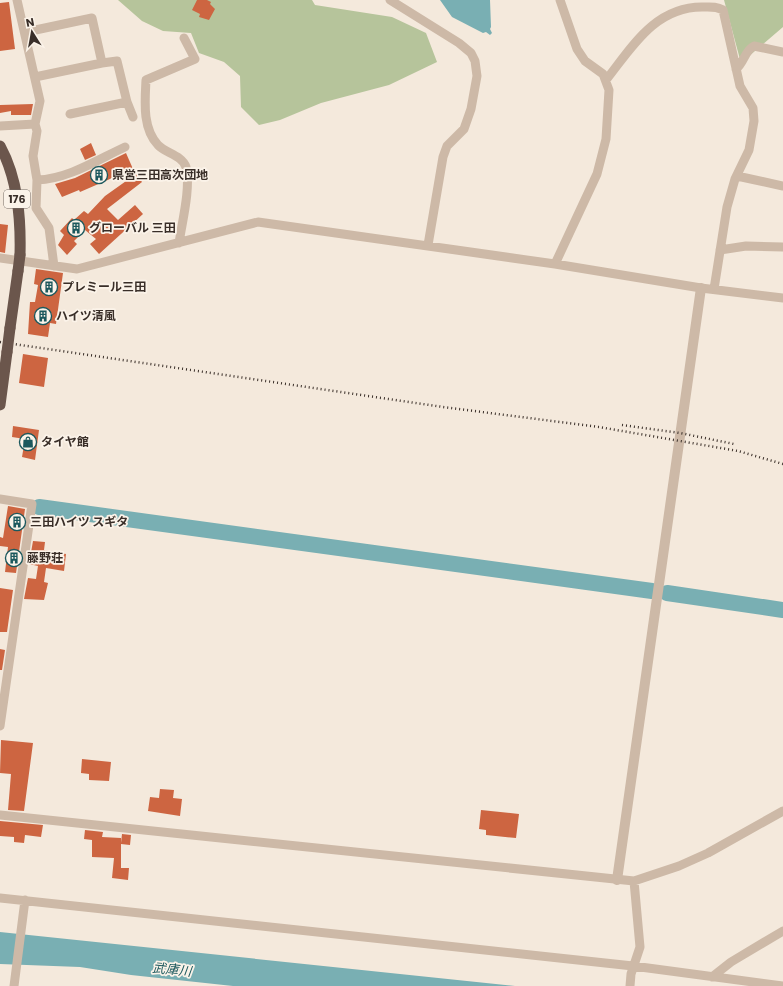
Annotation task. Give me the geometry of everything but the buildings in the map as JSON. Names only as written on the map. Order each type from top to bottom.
[{"type":"highway","name":"176","points":[[0,146],[12,177],[18,202],[21,228],[20,255],[0,405]]},
{"type":"street","points":[[17,0],[26,32],[40,101],[35,124],[37,131],[33,156],[37,180],[36,208],[49,228],[54,266]]},
{"type":"street","points":[[390,0],[459,43],[471,53],[477,76],[471,109],[464,129],[447,146],[443,157],[428,245]]},
{"type":"street","points":[[555,264],[597,174],[606,139],[609,90],[603,74],[585,61],[577,49],[560,0]]},
{"type":"street","points":[[606,80],[653,24],[671,13],[692,4],[720,3],[723,10],[740,86],[753,108],[754,121],[749,150],[737,176],[727,207],[714,289]]},
{"type":"street","points":[[26,32],[92,18],[102,63]]},
{"type":"street","points":[[179,243],[187,182],[186,166],[182,161],[158,145],[150,130],[145,112],[146,80],[195,59],[184,38]]},
{"type":"street","points":[[736,68],[741,65],[751,48],[754,46],[783,52]]},
{"type":"street","points":[[35,77],[117,61],[127,102],[133,116]]},
{"type":"street","points":[[70,114],[127,102]]},
{"type":"street","points":[[0,126],[35,124]]},
{"type":"street","points":[[37,180],[52,179],[65,175],[125,147]]},
{"type":"street","points":[[737,176],[783,186]]},
{"type":"street","points":[[0,258],[77,269],[258,222],[428,245],[701,288],[783,298]]},
{"type":"street","points":[[720,250],[746,246],[783,246]]},
{"type":"street","points":[[617,880],[701,288]]},
{"type":"street","points":[[0,499],[32,504],[0,726]]},
{"type":"street","points":[[0,815],[634,881],[679,866],[708,853],[783,811]]},
{"type":"street","points":[[630,986],[632,970],[640,946],[634,881]]},
{"type":"street","points":[[0,898],[25,903],[632,970],[712,977],[783,986]]},
{"type":"street","points":[[14,986],[25,903]]},
{"type":"street","points":[[712,977],[731,962],[783,931]]},
{"type":"green space","points":[[118,0],[312,0],[315,5],[392,17],[426,33],[437,62],[389,85],[321,103],[280,120],[259,125],[241,107],[240,76],[224,62],[199,53],[191,33],[163,31],[142,21]]},
{"type":"green space","points":[[724,0],[783,0],[783,27],[741,63]]},
{"type":"water","points":[[440,0],[490,0],[490,29],[492,33],[490,35],[486,32],[483,33],[452,17]]},
{"type":"water","name":"武庫川","points":[[0,932],[515,986],[233,986],[131,975],[80,967],[0,964]]},
{"type":"waterway","points":[[39,507],[652,591]]},
{"type":"waterway","points":[[667,593],[783,610]]},
{"type":"railway","points":[[0,342],[443,407],[599,427],[738,451],[783,464]]},
{"type":"railway","points":[[622,425],[680,433],[734,444]]},
{"type":"place","name":"県営三田高次団地","points":[[99,175]]},
{"type":"place","name":"グローバル 三田","points":[[76,228]]},
{"type":"place","name":"プレミール三田","points":[[49,287]]},
{"type":"place","name":"ハイツ清風","points":[[43,316]]},
{"type":"place","name":"タイヤ館","points":[[28,442]]},
{"type":"place","name":"三田ハイツ スギタ","points":[[17,522]]},
{"type":"place","name":"藤野荘","points":[[14,558]]}]
